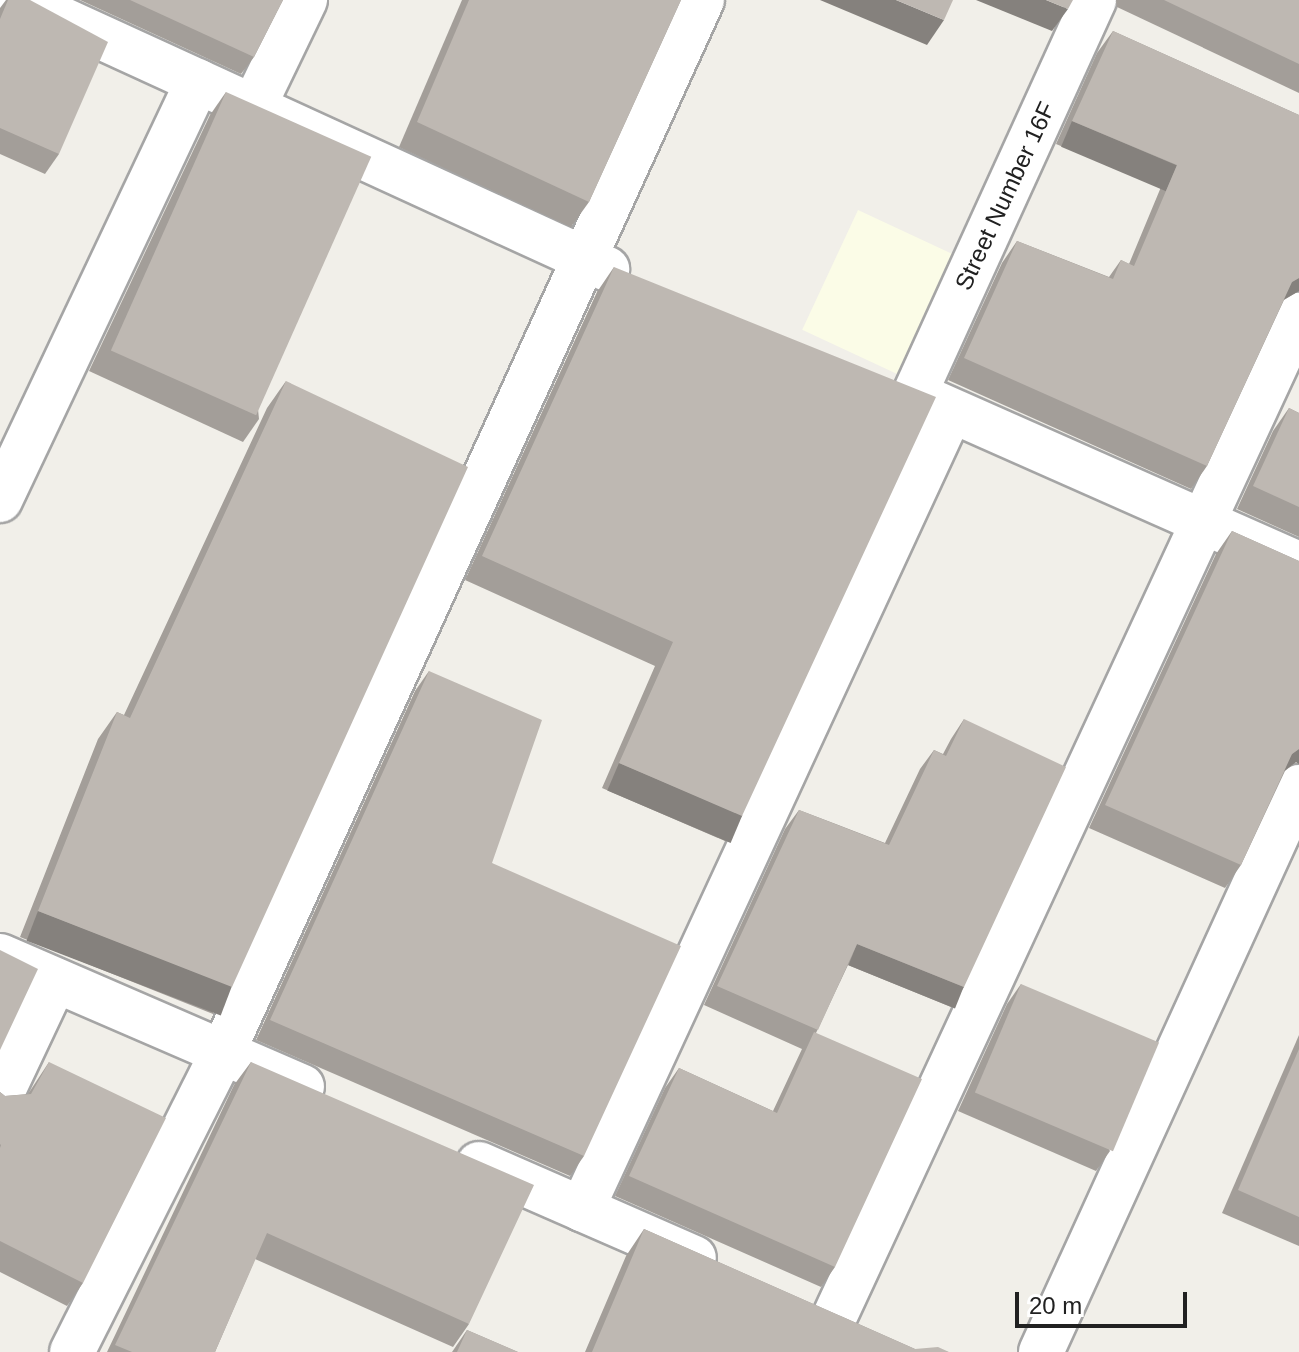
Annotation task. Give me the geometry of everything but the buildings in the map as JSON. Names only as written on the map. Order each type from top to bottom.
[{"type":"street","points":[[20,0],[582,259],[640,282]]},
{"type":"street","points":[[253,108],[305,0]]},
{"type":"street","points":[[72,1352],[223,1052],[702,0]]},
{"type":"street","points":[[1090,10],[1128,39]]},
{"type":"street","name":"Street Number 16F","points":[[582,1209],[932,403],[1090,10]]},
{"type":"street","points":[[0,500],[198,81]]},
{"type":"street","points":[[791,1302],[851,1328],[1200,520],[1299,315]]},
{"type":"street","points":[[872,375],[1299,564]]},
{"type":"street","points":[[1041,1352],[1299,787]]},
{"type":"street","points":[[0,956],[338,1102]]},
{"type":"street","points":[[0,1097],[55,980]]},
{"type":"street","points":[[439,1146],[735,1277]]},
{"type":"shaded area","points":[[858,210],[966,260],[910,380],[802,330]]}]
